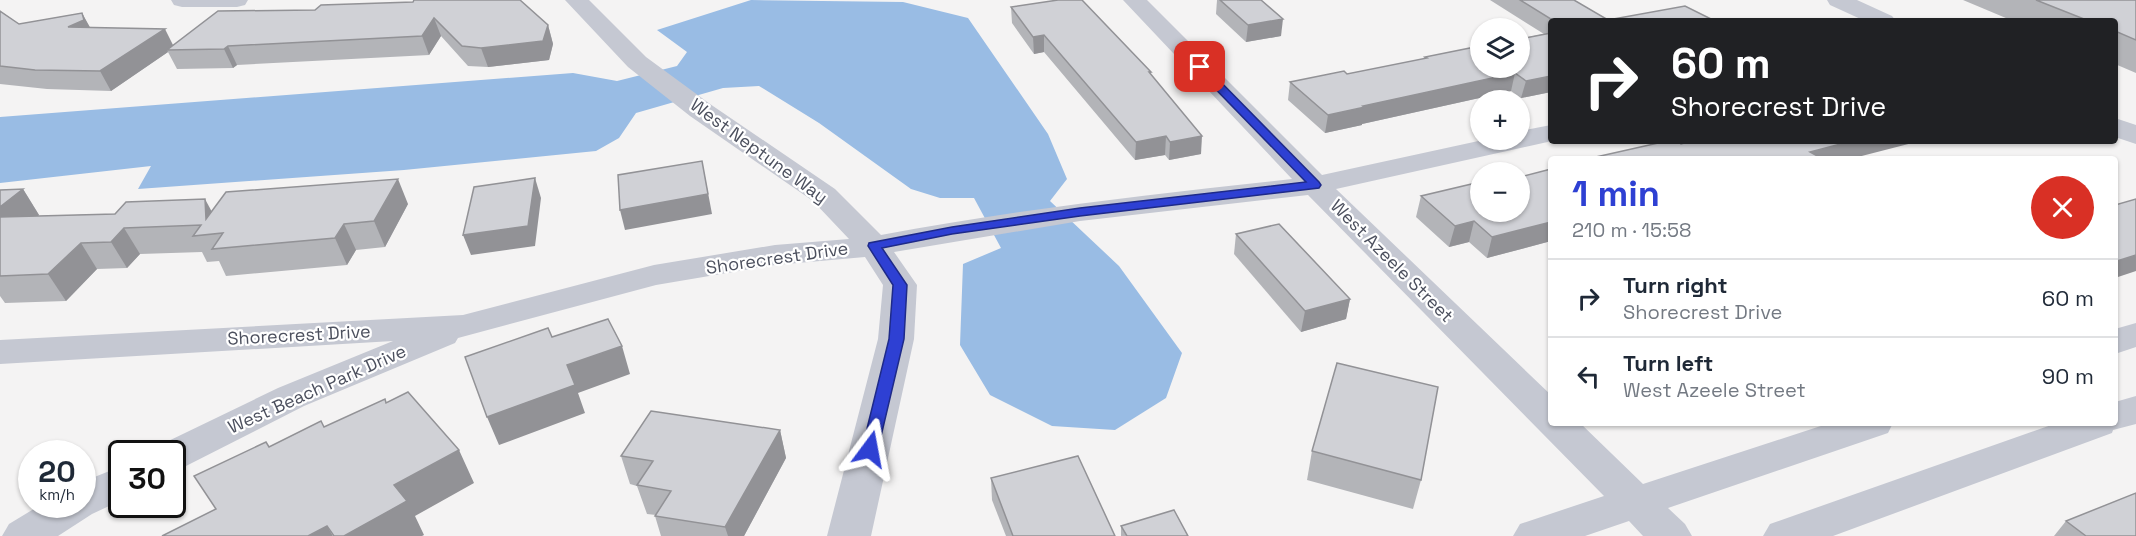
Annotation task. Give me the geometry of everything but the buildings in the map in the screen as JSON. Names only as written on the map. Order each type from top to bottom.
[{"type":"street","points":[[182,0],[237,0]]},
{"type":"street","name":"West Neptune Way","points":[[576,0],[637,62],[700,110],[824,195],[874,246],[900,285],[896,339],[849,536]]},
{"type":"street","name":"West Azeele Street","points":[[1134,0],[1315,185],[1548,415]]},
{"type":"street","points":[[1838,0],[1877,18]]},
{"type":"street","points":[[2118,127],[2136,136]]},
{"type":"street","name":"Shorecrest Drive","points":[[0,352],[463,326],[654,275],[776,255],[874,246],[952,231],[1080,212],[1315,185],[1548,134]]},
{"type":"street","name":"West Beach Park Drive","points":[[186,449],[291,397],[463,326]]},
{"type":"street","points":[[2118,341],[2136,334]]},
{"type":"street","points":[[2118,416],[2136,410]]},
{"type":"street","points":[[1559,426],[1670,536]]},
{"type":"street","points":[[1535,536],[1865,426]]},
{"type":"street","points":[[1785,536],[2090,426]]},
{"type":"street","points":[[24,536],[53,518]]},
{"type":"water","points":[[751,0],[903,2],[968,18],[1048,134],[1067,179],[1050,201],[1119,266],[1182,353],[1166,398],[1115,430],[1052,426],[990,395],[960,345],[963,264],[1001,248],[974,198],[940,198],[911,189],[819,123],[759,86],[723,88],[636,113],[619,138],[596,151],[404,170],[138,189],[151,166],[0,183],[0,117],[573,73],[617,81],[677,66],[687,52],[657,30]]},
{"type":"route","points":[[870,449],[896,339],[900,285],[874,246],[952,231],[1080,212],[1315,185],[1200,67]]}]
